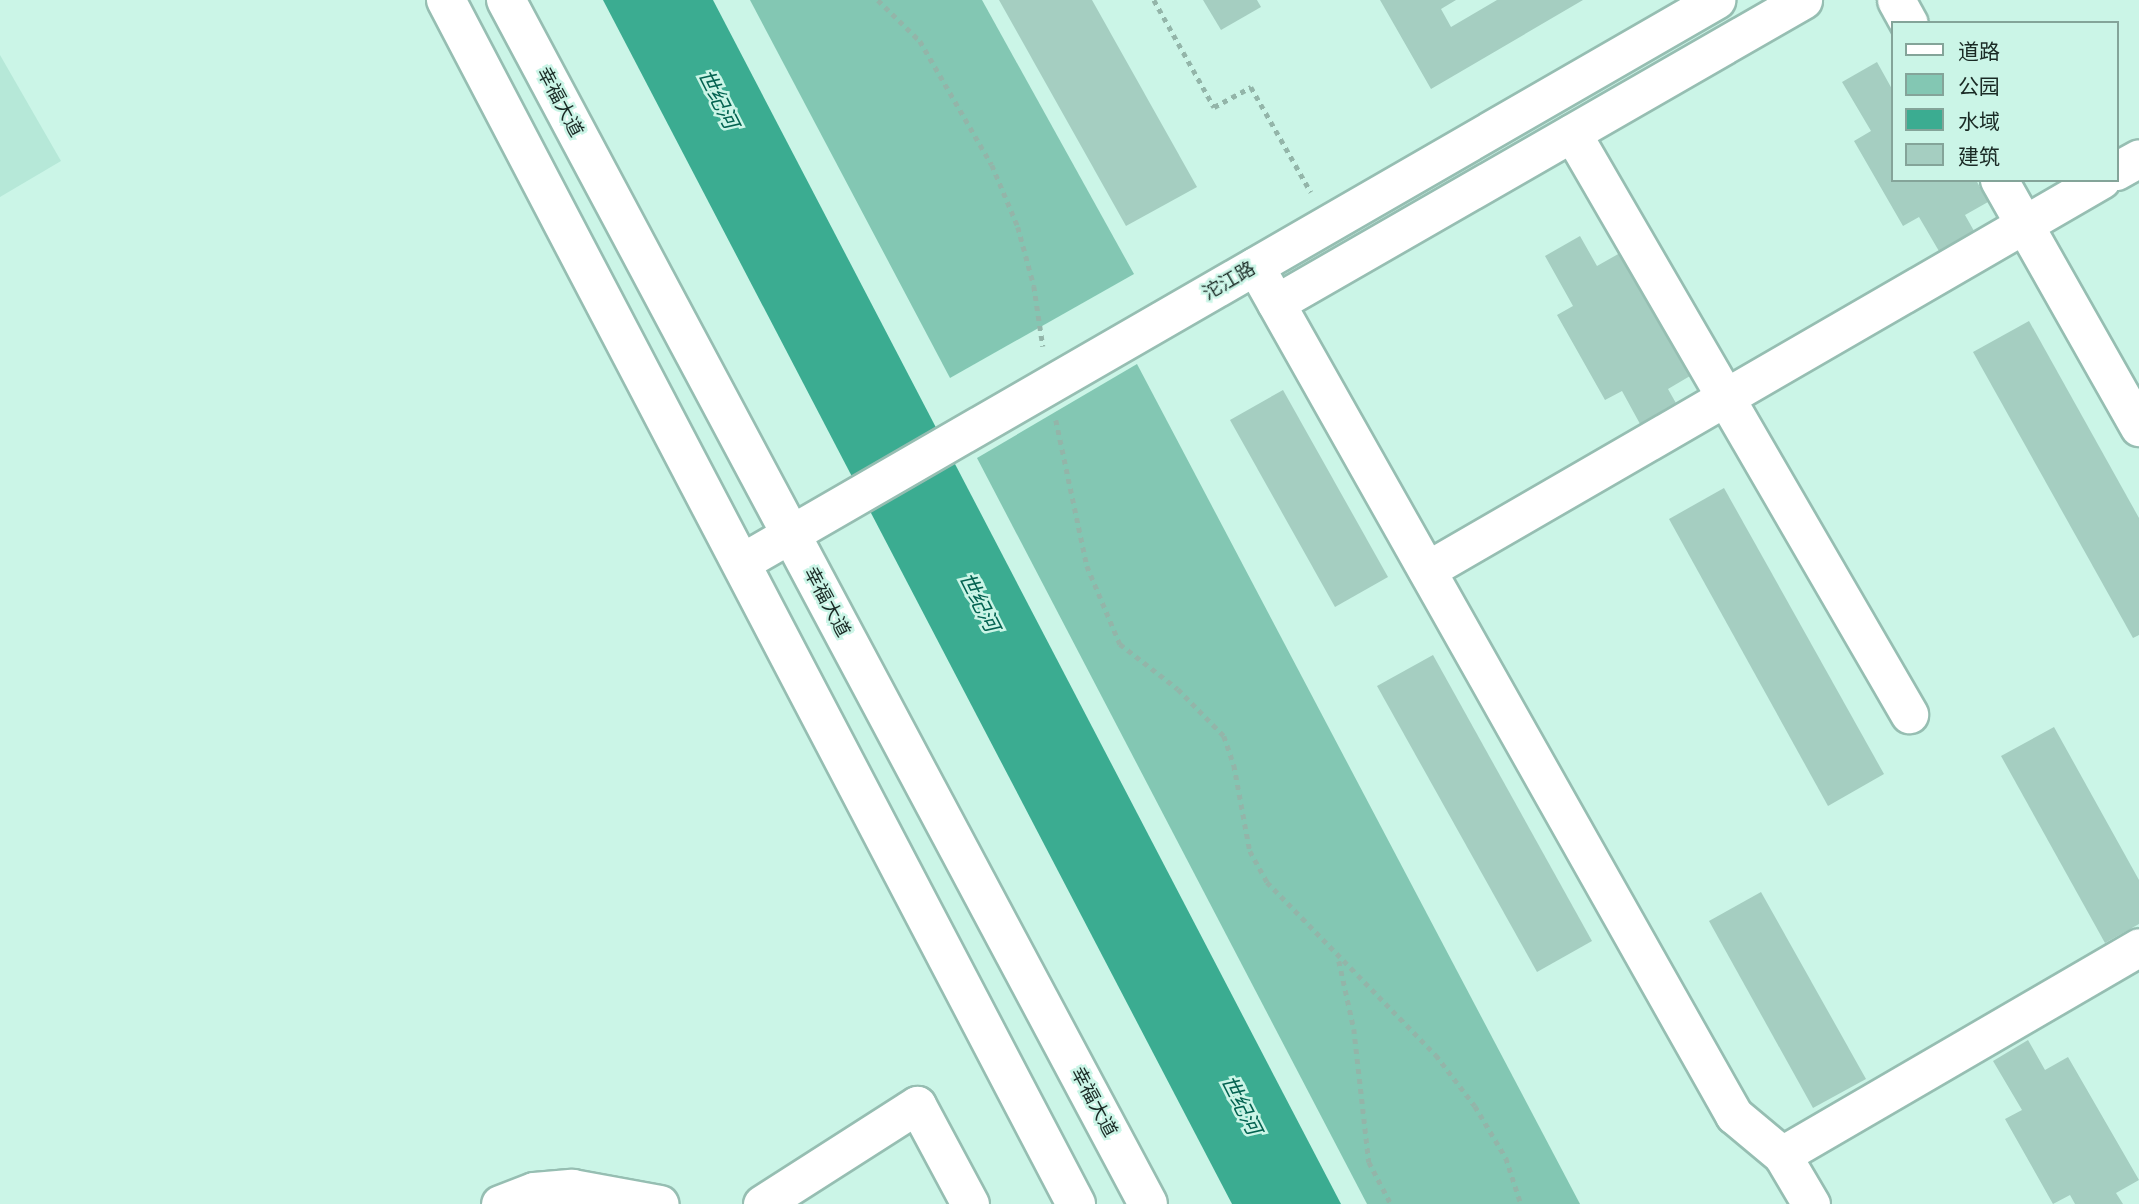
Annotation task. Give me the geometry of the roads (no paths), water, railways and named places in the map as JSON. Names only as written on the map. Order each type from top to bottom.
[{"type":"main road","points":[[446,0],[1076,1204]]},
{"type":"main road","name":"幸福大道","points":[[506,0],[793,532],[1148,1204]]},
{"type":"street","name":"沱江路","points":[[742,562],[1716,0]]},
{"type":"street","points":[[1276,303],[1803,0]]},
{"type":"street","points":[[1895,0],[1908,21]]},
{"type":"street","points":[[1572,133],[1909,714]]},
{"type":"street","points":[[2118,170],[2139,158]]},
{"type":"street","points":[[2000,182],[2139,427]]},
{"type":"street","points":[[1427,570],[2098,182]]},
{"type":"street","points":[[1255,266],[1734,1115],[1782,1155],[1811,1204]]},
{"type":"street","points":[[1782,1155],[2139,947]]},
{"type":"street","points":[[762,1204],[917,1105],[970,1204]]},
{"type":"street","points":[[500,1204],[534,1191],[572,1188],[660,1204]]},
{"type":"water","name":"世纪河","points":[[603,0],[713,0],[1341,1204],[1232,1204]]}]
